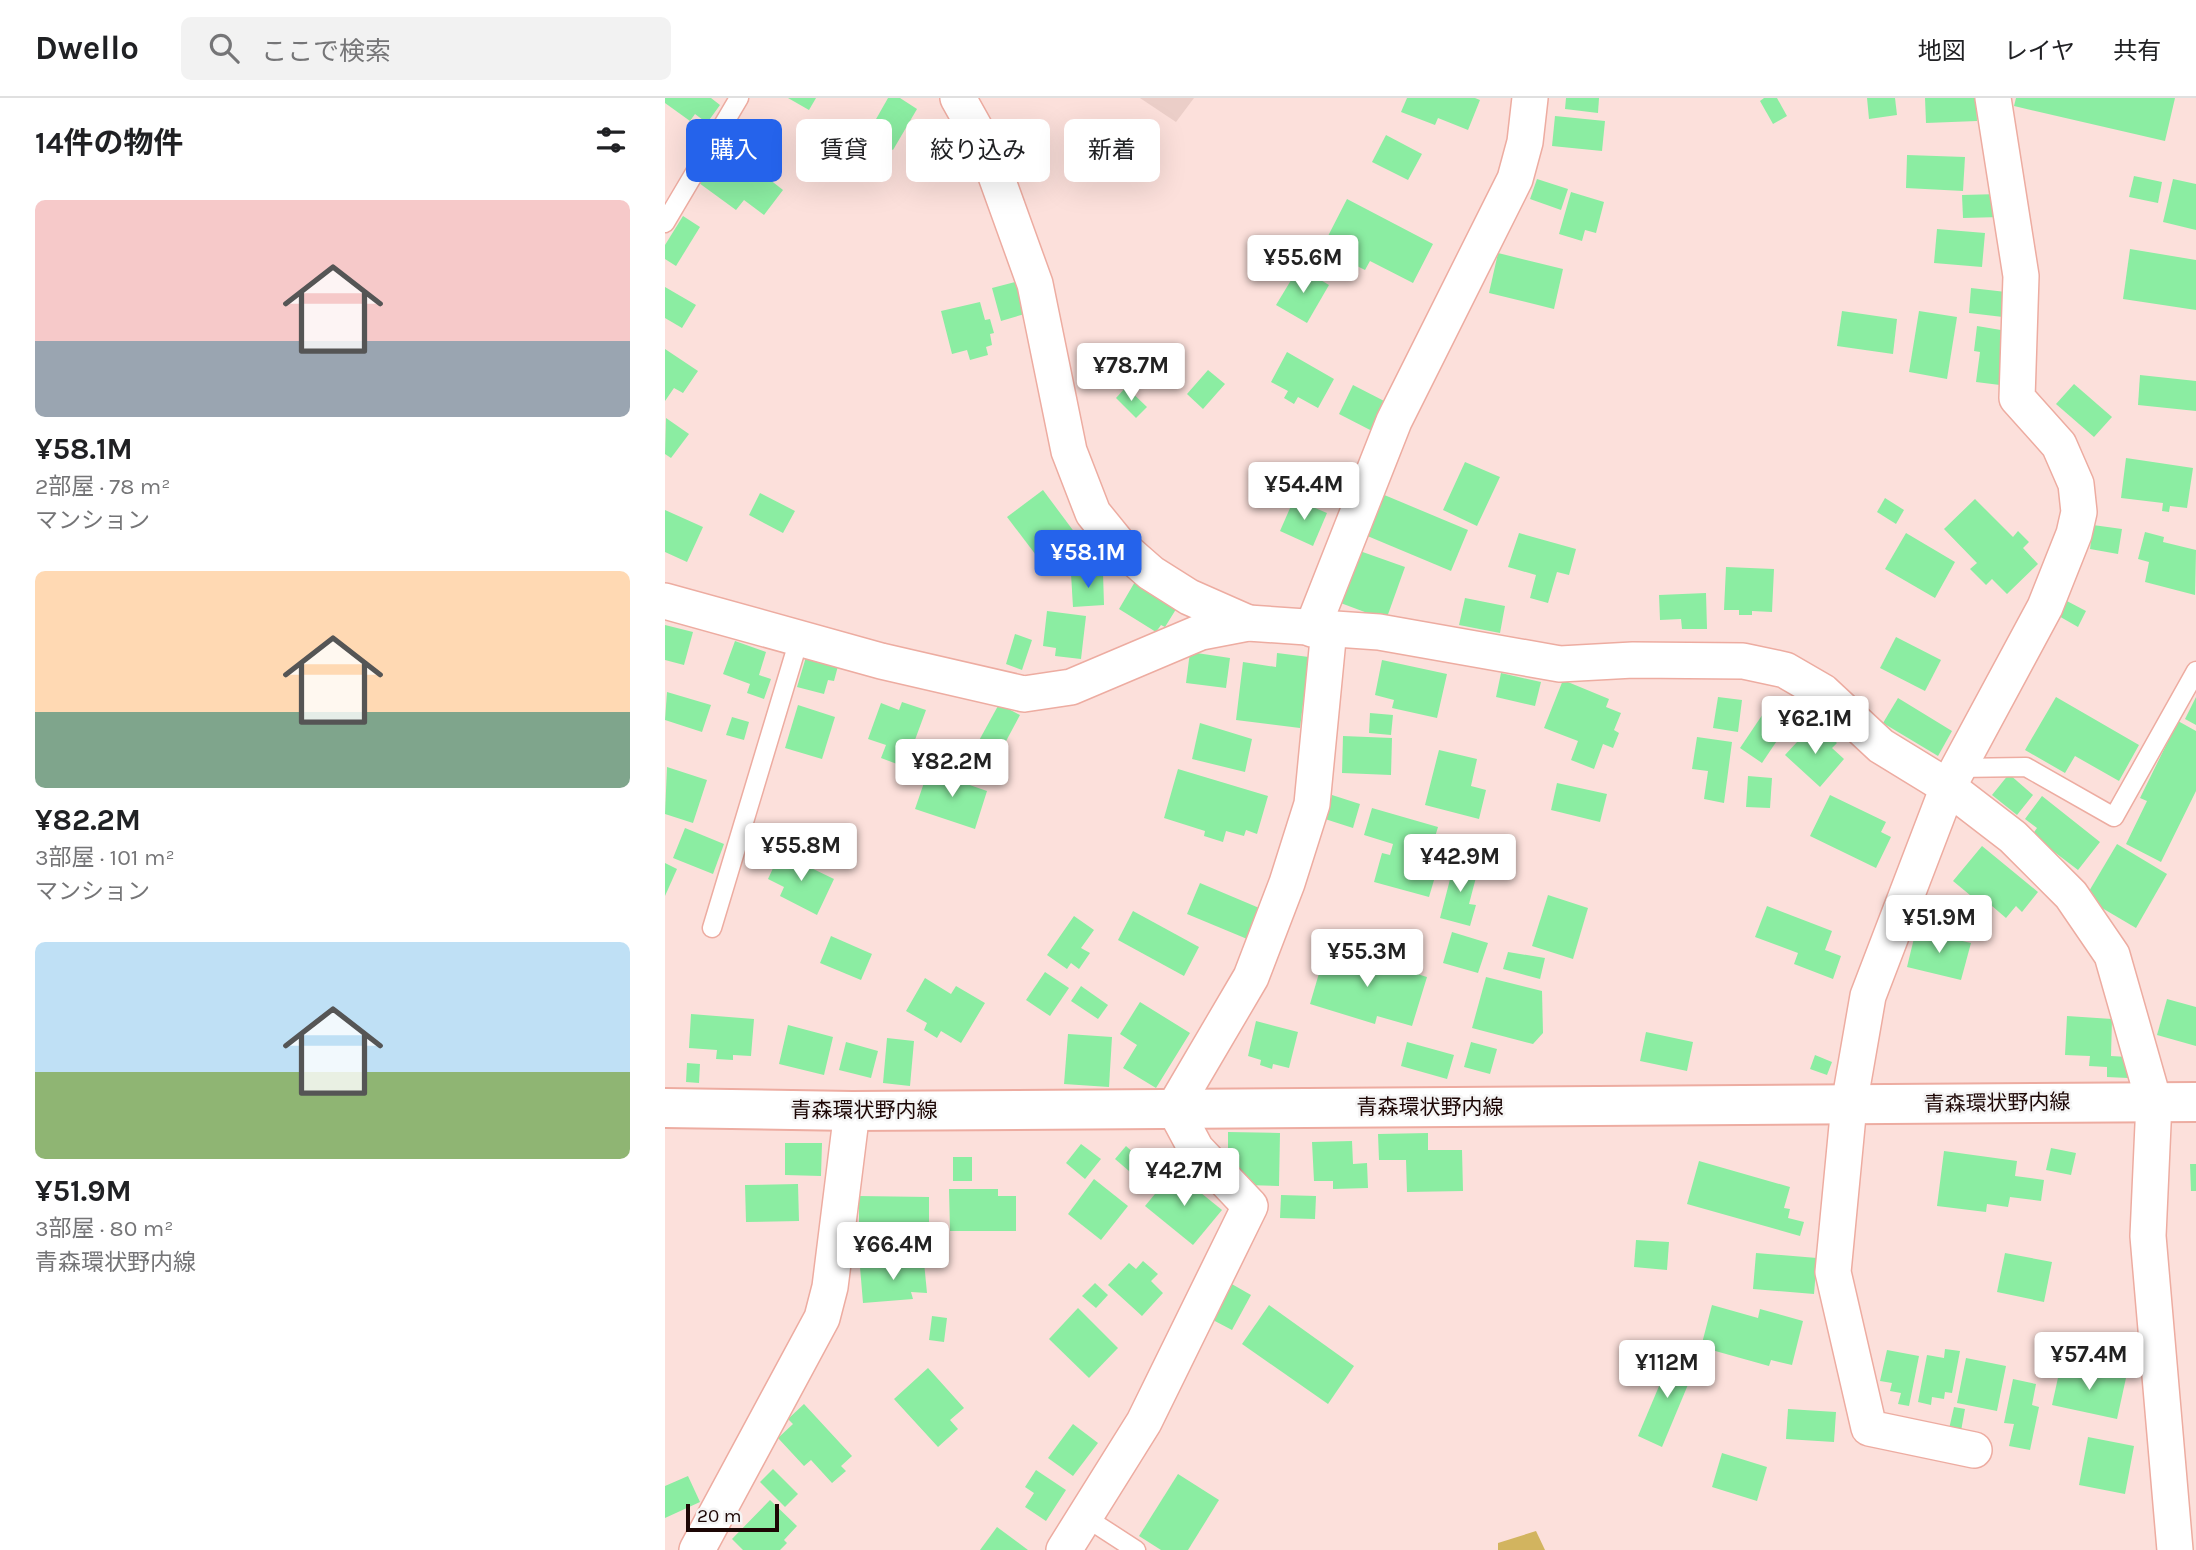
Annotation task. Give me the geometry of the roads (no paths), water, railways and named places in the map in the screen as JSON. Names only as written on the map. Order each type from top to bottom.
[{"type":"main road","name":"青森環状野内線","points":[[665,1108],[852,1111],[2196,1102]]},
{"type":"street","points":[[958,98],[986,148],[1035,284],[1069,451],[1093,513],[1119,545],[1150,573],[1189,597],[1248,623]]},
{"type":"street","points":[[1064,1550],[1144,1422],[1250,1206],[1196,1149],[1174,1108],[1251,977],[1287,883],[1312,804],[1321,629],[1394,421],[1515,179],[1525,142],[1530,98]]},
{"type":"street","points":[[1974,1450],[1869,1428],[1833,1272],[1849,1105],[1868,996],[1953,778],[2045,607],[2074,534],[2079,512],[2076,484],[2059,445],[2017,398],[2021,276],[1993,98]]},
{"type":"street","points":[[665,601],[800,636],[881,661],[1024,694],[1071,687],[1201,632],[1248,623],[1379,632],[1560,664],[1633,660],[1743,661],[1785,670],[1823,692],[1881,746],[1953,778],[2071,895],[2112,956],[2154,1102],[2148,1236],[2175,1550]]},
{"type":"street","points":[[697,1550],[823,1318],[830,1287],[852,1111]]},
{"type":"lane","points":[[665,223],[739,98]]},
{"type":"lane","points":[[712,928],[800,636]]},
{"type":"lane","points":[[1953,778],[2026,767],[2114,817],[2196,671]]},
{"type":"lane","points":[[1085,1517],[1136,1550]]}]
